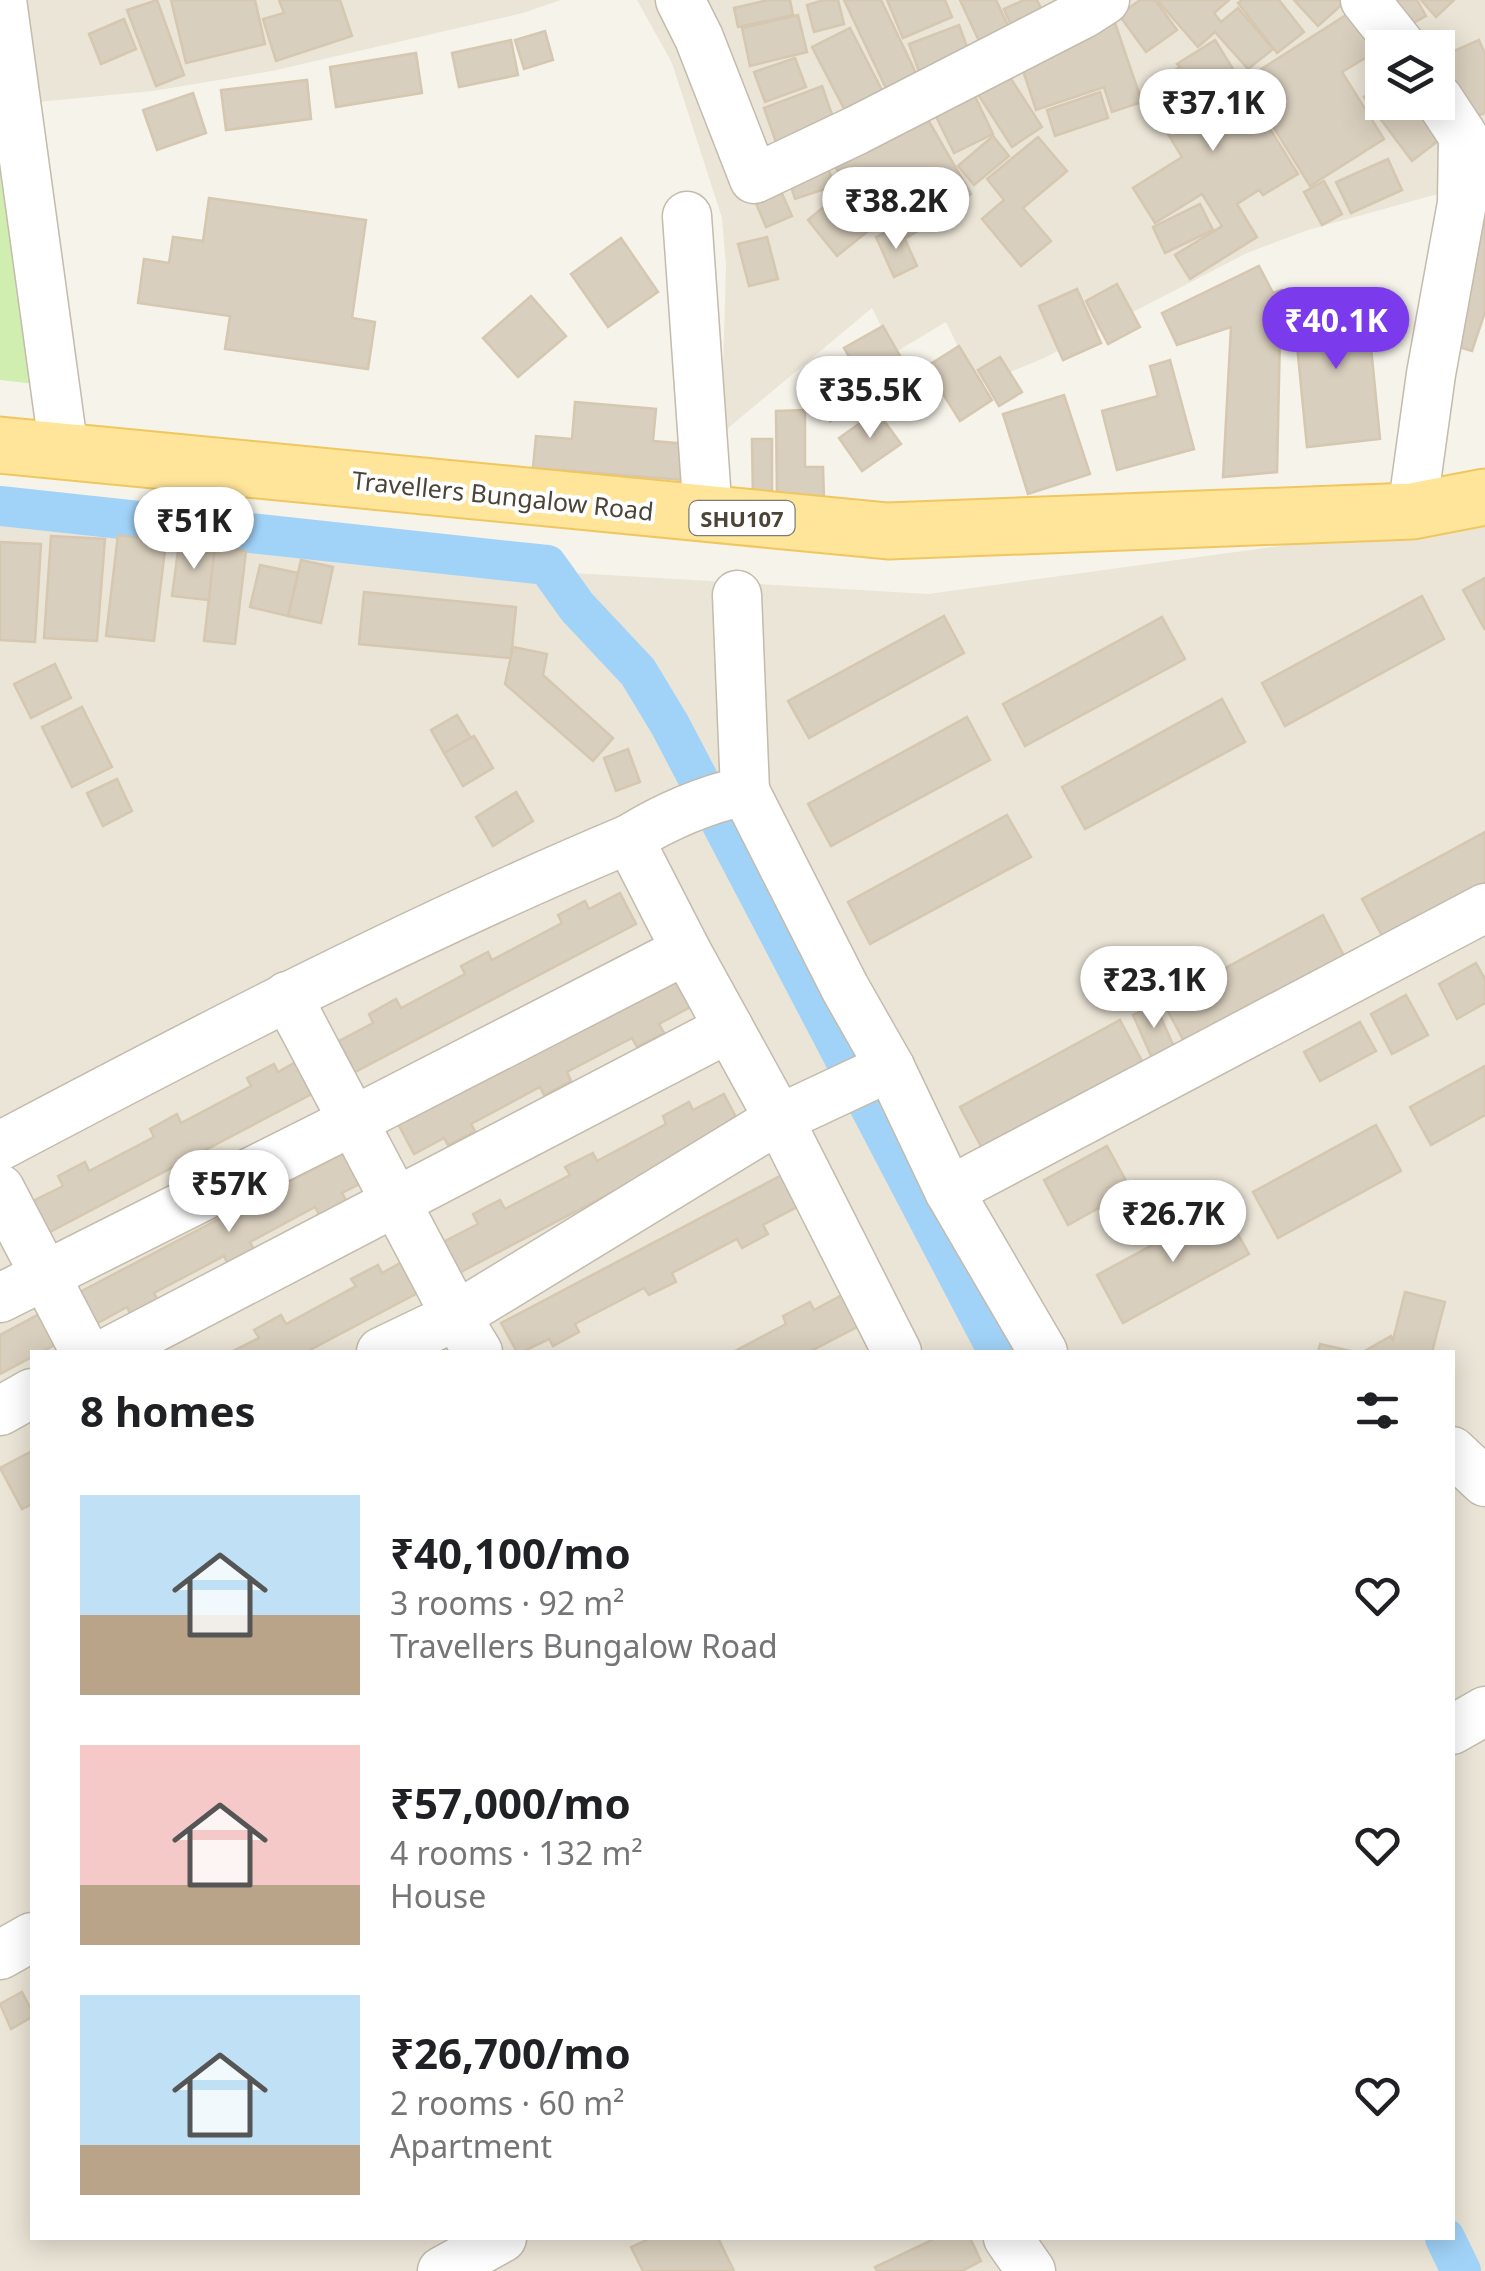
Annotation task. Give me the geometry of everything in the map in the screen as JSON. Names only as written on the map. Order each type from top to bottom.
[{"type":"main road","name":"Travellers Bungalow Road","points":[[0,445],[888,532],[1412,511],[1485,496]]},
{"type":"street","points":[[2,0],[64,452]]},
{"type":"street","points":[[680,0],[699,38],[754,179],[858,130],[1105,0]]},
{"type":"street","points":[[1365,0],[1389,30]]},
{"type":"street","points":[[1412,511],[1431,374],[1462,203],[1463,136],[1452,120]]},
{"type":"street","points":[[687,216],[708,515]]},
{"type":"street","points":[[737,595],[731,794],[846,988],[879,1073],[1042,1350]]},
{"type":"street","points":[[0,1146],[287,996],[561,868],[731,794]]},
{"type":"street","points":[[643,831],[686,950],[729,1028],[789,1114],[896,1350]]},
{"type":"street","points":[[949,1190],[1485,908]]},
{"type":"street","points":[[0,1298],[686,950]]},
{"type":"street","points":[[287,996],[467,1334]]},
{"type":"street","points":[[112,1350],[729,1028]]},
{"type":"street","points":[[391,1350],[467,1334],[789,1114],[879,1073]]},
{"type":"street","points":[[0,1189],[84,1350]]},
{"type":"street","points":[[0,1411],[30,1395]]},
{"type":"street","points":[[1455,1454],[1485,1482]]},
{"type":"street","points":[[1455,1728],[1485,1711]]},
{"type":"street","points":[[0,1955],[30,1938]]},
{"type":"street","points":[[442,2271],[498,2240]]},
{"type":"street","points":[[1009,2240],[1031,2271]]},
{"type":"shaded area","points":[[0,0],[561,0],[523,13],[272,71],[153,91],[37,102]]},
{"type":"shaded area","points":[[637,0],[1485,0],[1485,155],[1445,192],[1308,230],[1247,253],[1044,358],[977,386],[946,322],[894,353],[872,308],[721,434],[726,266],[722,218],[672,63]]},
{"type":"shaded area","points":[[1485,518],[1485,2271],[0,2271],[0,524],[176,533],[481,573],[574,573],[928,594]]},
{"type":"green space","points":[[0,99],[45,385],[0,380]]},
{"type":"building","points":[[157,0],[184,75],[156,86],[127,10]]},
{"type":"building","points":[[171,0],[255,0],[265,44],[186,63]]},
{"type":"building","points":[[279,0],[340,0],[352,36],[276,61],[263,19],[284,13]]},
{"type":"building","points":[[768,0],[790,0],[793,15],[738,27],[734,8]]},
{"type":"building","points":[[838,0],[844,24],[814,32],[807,5]]},
{"type":"building","points":[[844,0],[881,0],[924,90],[894,105]]},
{"type":"building","points":[[887,0],[945,0],[952,17],[903,38]]},
{"type":"building","points":[[960,0],[996,0],[1016,42],[986,56]]},
{"type":"building","points":[[1024,0],[1037,0],[1049,25],[1017,39],[1004,9]]},
{"type":"building","points":[[1140,0],[1155,0],[1177,30],[1146,52],[1119,15]]},
{"type":"building","points":[[1157,0],[1229,0],[1214,13],[1221,22],[1238,8],[1273,49],[1248,69],[1215,32],[1198,47]]},
{"type":"building","points":[[1279,0],[1304,32],[1277,53],[1238,3]]},
{"type":"building","points":[[1294,0],[1347,0],[1318,26]]},
{"type":"building","points":[[1385,0],[1417,0],[1426,16],[1394,30]]},
{"type":"building","points":[[1421,0],[1454,0],[1436,17]]},
{"type":"building","points":[[1357,8],[1371,30],[1365,30],[1365,58],[1342,72],[1365,109],[1365,120],[1372,120],[1384,139],[1310,186],[1244,80]]},
{"type":"building","points":[[798,15],[807,52],[750,66],[742,28]]},
{"type":"building","points":[[124,19],[136,49],[101,64],[89,34]]},
{"type":"building","points":[[1115,23],[1142,102],[1112,112],[1104,87],[1036,110],[1018,55]]},
{"type":"building","points":[[959,25],[971,58],[921,77],[909,44]]},
{"type":"building","points":[[850,28],[888,102],[851,122],[812,47]]},
{"type":"building","points":[[545,31],[553,60],[524,69],[515,40]]},
{"type":"building","points":[[511,40],[518,75],[459,87],[452,53]]},
{"type":"building","points":[[1215,40],[1298,174],[1263,195],[1259,190],[1237,204],[1257,237],[1190,279],[1175,255],[1222,226],[1202,194],[1155,223],[1133,188],[1182,157],[1154,111],[1171,100],[1158,80]]},
{"type":"building","points":[[1479,40],[1485,54],[1485,113],[1460,123],[1455,110],[1455,51]]},
{"type":"building","points":[[416,53],[422,93],[336,107],[330,67]]},
{"type":"building","points":[[795,58],[806,87],[765,102],[754,72]]},
{"type":"building","points":[[1004,68],[1042,127],[1012,147],[974,88]]},
{"type":"building","points":[[307,80],[311,119],[226,130],[221,90]]},
{"type":"building","points":[[822,86],[837,129],[779,151],[764,108]]},
{"type":"building","points":[[970,86],[993,134],[954,153],[931,106]]},
{"type":"building","points":[[1100,92],[1108,118],[1055,136],[1047,110]]},
{"type":"building","points":[[193,93],[206,133],[157,150],[143,110]]},
{"type":"building","points":[[920,106],[971,194],[933,215],[936,220],[906,238],[895,217],[871,231],[830,157]]},
{"type":"building","points":[[1381,120],[1437,120],[1447,134],[1412,161]]},
{"type":"building","points":[[993,136],[1009,156],[974,185],[958,166]]},
{"type":"building","points":[[1038,137],[1067,171],[1023,208],[1051,241],[1021,266],[982,219],[1004,200],[987,179]]},
{"type":"building","points":[[825,157],[834,186],[795,199],[786,170]]},
{"type":"building","points":[[1388,159],[1402,190],[1351,213],[1336,182]]},
{"type":"building","points":[[775,178],[792,216],[766,227],[750,189]]},
{"type":"building","points":[[1324,181],[1342,214],[1322,225],[1304,192]]},
{"type":"building","points":[[839,194],[868,231],[837,256],[808,220]]},
{"type":"building","points":[[209,198],[366,220],[352,318],[375,322],[368,369],[225,349],[230,316],[138,303],[144,259],[169,263],[173,237],[203,241]]},
{"type":"building","points":[[1200,204],[1213,230],[1165,253],[1153,227]]},
{"type":"building","points":[[1485,209],[1485,312],[1472,351],[1442,342]]},
{"type":"building","points":[[899,226],[917,266],[894,277],[876,237]]},
{"type":"building","points":[[767,237],[778,279],[749,286],[738,244]]},
{"type":"building","points":[[621,238],[658,292],[608,327],[571,274]]},
{"type":"building","points":[[1259,266],[1273,293],[1281,290],[1277,472],[1223,477],[1231,327],[1177,345],[1162,313]]},
{"type":"building","points":[[1117,284],[1140,327],[1108,344],[1086,301]]},
{"type":"building","points":[[1077,289],[1101,343],[1063,360],[1039,306]]},
{"type":"building","points":[[531,296],[566,336],[518,377],[483,338]]},
{"type":"building","points":[[1366,296],[1380,439],[1307,447],[1293,304]]},
{"type":"building","points":[[883,326],[916,384],[878,406],[844,348]]},
{"type":"building","points":[[959,346],[992,400],[960,421],[926,367]]},
{"type":"building","points":[[1000,357],[1022,392],[999,406],[978,370]]},
{"type":"building","points":[[1170,360],[1194,449],[1117,470],[1102,411],[1158,396],[1150,366]]},
{"type":"building","points":[[826,367],[850,411],[830,421],[807,377]]},
{"type":"building","points":[[1064,395],[1090,474],[1028,494],[1003,414]]},
{"type":"building","points":[[575,402],[656,409],[653,441],[698,445],[695,481],[533,468],[536,436],[572,439]]},
{"type":"building","points":[[805,410],[805,467],[823,467],[824,500],[777,501],[776,411]]},
{"type":"building","points":[[877,411],[901,444],[862,471],[839,438]]},
{"type":"building","points":[[752,439],[772,439],[772,497],[753,497]]},
{"type":"building","points":[[118,535],[166,541],[154,641],[106,636]]},
{"type":"building","points":[[51,536],[105,539],[97,641],[44,638]]},
{"type":"building","points":[[0,542],[41,544],[35,642],[0,640]]},
{"type":"building","points":[[179,543],[215,547],[209,600],[172,596]]},
{"type":"building","points":[[215,547],[246,551],[235,644],[204,641]]},
{"type":"building","points":[[301,560],[333,567],[321,623],[288,616]]},
{"type":"building","points":[[260,565],[298,573],[288,616],[250,607]]},
{"type":"building","points":[[1485,578],[1485,630],[1463,590]]},
{"type":"building","points":[[364,592],[516,607],[511,658],[359,644]]},
{"type":"building","points":[[1422,596],[1444,639],[1285,726],[1262,683]]},
{"type":"building","points":[[944,616],[964,653],[809,738],[788,701]]},
{"type":"building","points":[[1162,617],[1185,659],[1025,746],[1003,704]]},
{"type":"building","points":[[513,647],[547,654],[543,675],[613,738],[593,761],[505,684]]},
{"type":"building","points":[[55,664],[71,698],[31,718],[14,684]]},
{"type":"building","points":[[1222,699],[1245,742],[1085,829],[1062,787]]},
{"type":"building","points":[[82,707],[112,767],[72,787],[42,727]]},
{"type":"building","points":[[457,715],[471,738],[444,753],[431,730]]},
{"type":"building","points":[[967,717],[990,760],[831,846],[808,804]]},
{"type":"building","points":[[474,736],[493,768],[463,786],[444,753]]},
{"type":"building","points":[[628,749],[640,782],[616,791],[604,758]]},
{"type":"building","points":[[117,779],[132,811],[103,826],[87,793]]},
{"type":"building","points":[[516,792],[533,821],[493,846],[476,817]]},
{"type":"building","points":[[1007,815],[1031,857],[870,944],[848,902]]},
{"type":"building","points":[[1485,832],[1485,887],[1385,941],[1362,899]]},
{"type":"building","points":[[620,893],[636,924],[355,1072],[339,1041],[373,1023],[369,1014],[396,999],[401,1008],[465,974],[461,966],[488,952],[492,960],[562,923],[558,915],[585,901],[589,909]]},
{"type":"building","points":[[1323,915],[1345,958],[1186,1045],[1163,1002]]},
{"type":"building","points":[[1476,963],[1485,979],[1485,1003],[1457,1019],[1439,984]]},
{"type":"building","points":[[678,974],[694,1005],[659,1024],[664,1033],[637,1047],[632,1038],[567,1072],[571,1081],[544,1095],[540,1087],[471,1124],[475,1131],[448,1145],[444,1138],[414,1154],[397,1122]]},
{"type":"building","points":[[1406,995],[1428,1035],[1392,1054],[1371,1014]]},
{"type":"building","points":[[1155,1004],[1174,1047],[1152,1058],[1133,1015]]},
{"type":"building","points":[[1120,1020],[1143,1063],[983,1150],[960,1107]]},
{"type":"building","points":[[1360,1022],[1376,1051],[1320,1081],[1304,1052]]},
{"type":"building","points":[[308,1055],[325,1087],[44,1235],[27,1204],[63,1186],[58,1176],[85,1162],[89,1171],[154,1137],[150,1129],[177,1114],[181,1123],[251,1086],[247,1078],[274,1064],[278,1072]]},
{"type":"building","points":[[1485,1066],[1485,1115],[1431,1145],[1410,1107]]},
{"type":"building","points":[[724,1094],[740,1125],[459,1273],[443,1242],[478,1224],[473,1214],[500,1200],[505,1209],[570,1175],[565,1167],[593,1153],[597,1161],[666,1124],[663,1116],[689,1102],[693,1110]]},
{"type":"building","points":[[1376,1125],[1401,1171],[1278,1238],[1253,1192]]},
{"type":"building","points":[[361,1144],[377,1175],[342,1193],[347,1202],[320,1216],[315,1207],[250,1242],[254,1250],[228,1264],[224,1256],[154,1293],[158,1300],[131,1315],[127,1307],[96,1324],[80,1292]]},
{"type":"building","points":[[1107,1146],[1131,1190],[1068,1225],[1044,1180]]},
{"type":"building","points":[[782,1175],[799,1206],[763,1225],[768,1234],[742,1248],[737,1239],[672,1273],[676,1282],[649,1295],[644,1288],[575,1324],[579,1332],[553,1346],[549,1339],[526,1350],[516,1350],[501,1323]]},
{"type":"building","points":[[1223,1207],[1249,1254],[1123,1323],[1097,1275]]},
{"type":"building","points":[[413,1256],[429,1287],[310,1350],[235,1350],[259,1338],[254,1330],[281,1315],[286,1324],[356,1286],[351,1279],[378,1265],[382,1273]]},
{"type":"building","points":[[1405,1292],[1445,1302],[1433,1350],[1366,1350],[1391,1336],[1393,1340]]},
{"type":"building","points":[[844,1294],[861,1325],[813,1350],[737,1350],[786,1324],[783,1316],[810,1302],[814,1310]]},
{"type":"building","points":[[47,1310],[63,1341],[45,1350],[30,1350],[30,1358],[0,1374],[0,1335]]},
{"type":"building","points":[[1320,1344],[1346,1350],[1318,1350]]},
{"type":"building","points":[[30,1452],[30,1505],[22,1509],[0,1468]]},
{"type":"building","points":[[22,1992],[30,2007],[30,2018],[11,2029],[0,2004]]},
{"type":"building","points":[[647,2240],[719,2240],[734,2271],[643,2271],[631,2247]]},
{"type":"building","points":[[932,2240],[971,2240],[981,2261],[962,2271],[877,2271],[875,2267]]},
{"type":"waterway","points":[[0,506],[547,565],[577,607],[638,672],[670,725],[997,1350]]},
{"type":"waterway","points":[[1446,2240],[1461,2271]]}]
